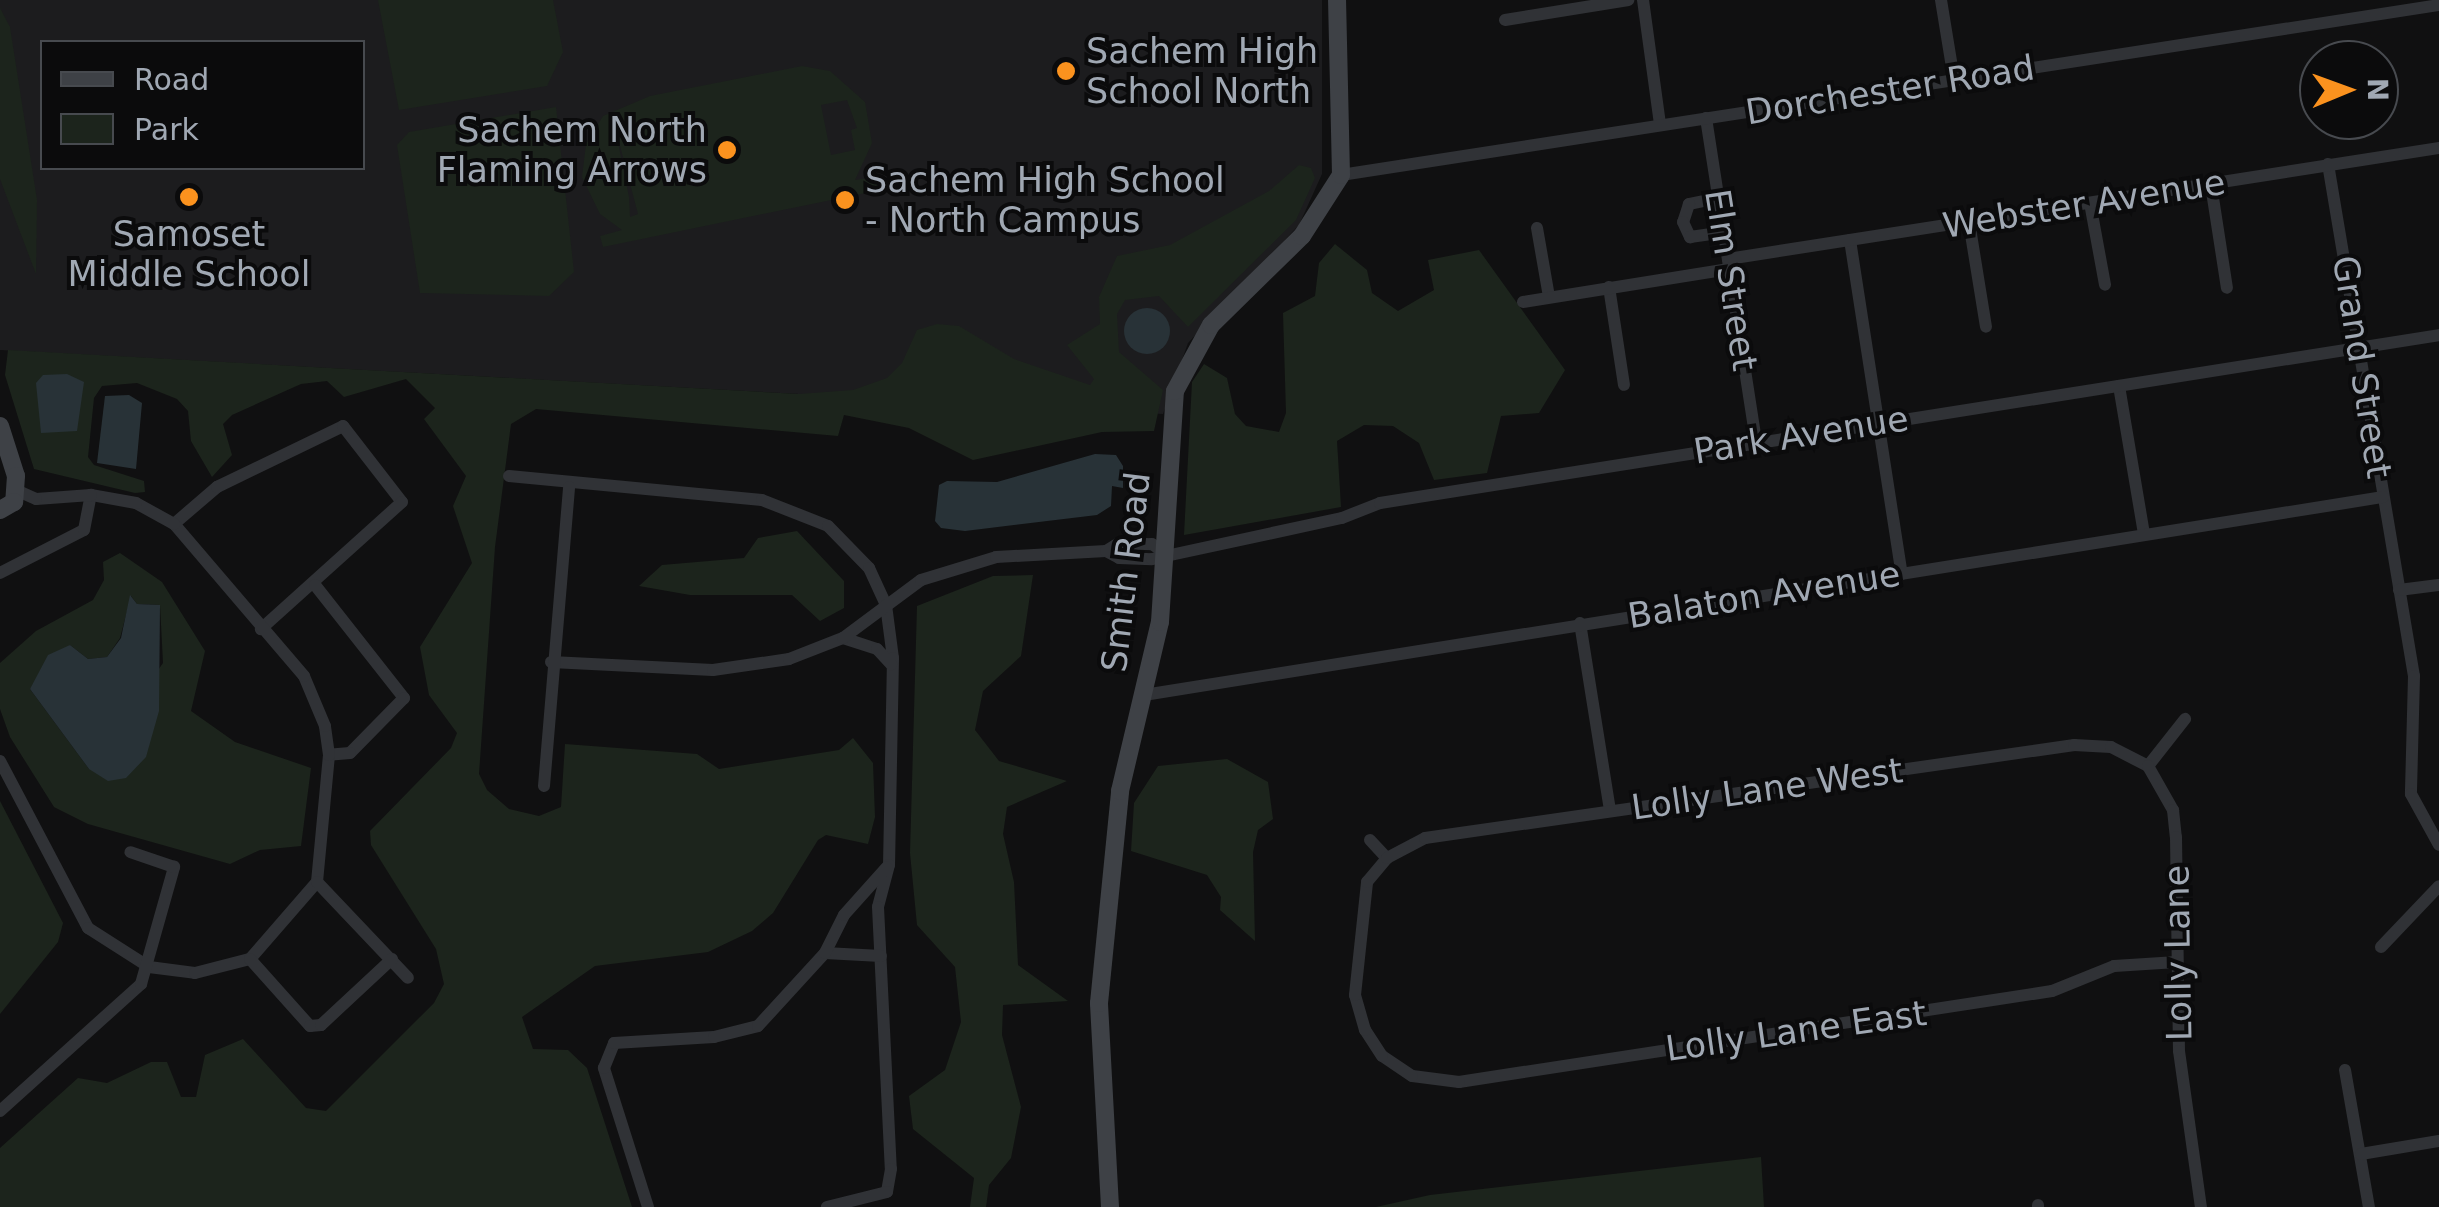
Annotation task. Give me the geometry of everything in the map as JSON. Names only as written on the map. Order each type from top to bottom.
[{"type":"street","points":[[1337,0],[1340,175]]},
{"type":"street","points":[[1505,20],[1628,0]]},
{"type":"street","points":[[1643,0],[1660,124]]},
{"type":"street","points":[[1942,0],[1954,80]]},
{"type":"street","name":"Dorchester Road","points":[[1340,175],[2439,5]]},
{"type":"street","name":"Elm Street","points":[[1706,118],[1756,442]]},
{"type":"street","name":"Webster Avenue","points":[[1523,302],[1850,240],[2439,148]]},
{"type":"street","name":"Grand Street","points":[[2328,164],[2415,690],[2410,794],[2439,844]]},
{"type":"street","name":"Smith Road","points":[[1110,1207],[1099,1003],[1120,790],[1144,695],[1167,555],[1175,392],[1210,325],[1302,236],[1340,175]]},
{"type":"street","points":[[2210,185],[2227,288]]},
{"type":"street","points":[[1718,198],[1689,204],[1683,222],[1690,236],[1724,232]]},
{"type":"street","points":[[2090,203],[2105,285]]},
{"type":"street","points":[[1969,222],[1986,327]]},
{"type":"street","points":[[1537,228],[1549,297]]},
{"type":"street","points":[[1850,240],[1902,574]]},
{"type":"street","points":[[1609,287],[1624,385]]},
{"type":"street","name":"Park Avenue","points":[[551,662],[713,670],[790,659],[843,638],[921,580],[996,558],[1106,550],[1119,558],[1167,555],[1342,518],[1380,502],[2439,335]]},
{"type":"street","points":[[2119,386],[2144,534]]},
{"type":"street","points":[[0,426],[16,490],[14,502],[0,510]]},
{"type":"street","points":[[174,524],[217,488],[343,426],[402,502],[262,629]]},
{"type":"street","points":[[508,476],[569,486],[762,500],[828,526],[869,568],[886,604],[892,666],[889,865],[878,907],[891,1169],[887,1192],[828,1207]]},
{"type":"street","points":[[544,786],[551,662],[569,486]]},
{"type":"street","points":[[0,761],[88,928],[148,967],[195,972],[250,959],[317,882],[329,755],[310,687],[174,524],[136,503],[91,495],[36,499],[16,490]]},
{"type":"street","points":[[0,573],[84,530],[91,495]]},
{"type":"street","name":"Balaton Avenue","points":[[1144,695],[2383,497]]},
{"type":"street","points":[[315,584],[404,698],[350,752],[329,755]]},
{"type":"street","points":[[2399,590],[2439,585]]},
{"type":"street","points":[[1580,623],[1610,811]]},
{"type":"street","points":[[843,638],[877,649],[892,666]]},
{"type":"street","points":[[2148,766],[2185,718]]},
{"type":"street","name":"Lolly Lane West","points":[[1388,858],[1425,838],[2074,746],[2112,747],[2148,766]]},
{"type":"street","name":"Lolly Lane","points":[[2148,766],[2170,799],[2175,823],[2179,1051],[2201,1207]]},
{"type":"street","points":[[1370,840],[1388,858]]},
{"type":"street","points":[[0,1111],[142,984],[174,868],[130,852]]},
{"type":"street","name":"Lolly Lane East","points":[[1388,858],[1363,890],[1356,994],[1374,1049],[1412,1076],[1459,1082],[1885,1019],[2052,991],[2114,966],[2177,962]]},
{"type":"street","points":[[648,1207],[604,1068],[614,1044],[714,1037],[758,1026],[825,953],[844,916],[889,865]]},
{"type":"street","points":[[317,882],[408,978]]},
{"type":"street","points":[[2381,947],[2439,886]]},
{"type":"street","points":[[825,953],[881,956]]},
{"type":"street","points":[[250,959],[310,1026],[321,1025],[392,959]]},
{"type":"street","points":[[2345,1070],[2369,1207]]},
{"type":"street","points":[[2361,1154],[2439,1141]]},
{"type":"shaded area","name":"Sachem High School - North Campus","points":[[0,0],[1322,0],[1322,174],[1299,225],[1188,343],[1163,414],[0,350]]},
{"type":"shaded area","points":[[1147,308],[1164,314],[1170,331],[1164,348],[1147,354],[1130,348],[1124,331],[1130,314]]},
{"type":"shaded area","points":[[67,374],[84,382],[77,431],[41,433],[36,383],[43,375]]},
{"type":"shaded area","points":[[129,395],[142,403],[136,469],[97,463],[105,396]]},
{"type":"shaded area","points":[[1095,454],[1116,455],[1123,466],[1123,488],[1112,486],[1111,506],[1097,515],[965,531],[941,528],[935,521],[939,485],[947,481],[997,482]]},
{"type":"shaded area","points":[[130,595],[137,604],[160,605],[159,711],[146,757],[126,778],[108,781],[89,769],[30,689],[48,655],[70,645],[88,659],[107,657],[121,638]]},
{"type":"green space","points":[[378,0],[553,0],[563,52],[547,86],[399,110]]},
{"type":"green space","points":[[0,8],[10,27],[37,200],[36,274],[0,179]]},
{"type":"green space","points":[[802,66],[830,71],[865,102],[872,143],[855,180],[877,177],[880,190],[603,247],[600,236],[622,230],[600,214],[582,177],[586,144],[603,116],[650,96]],"holes":[[[847,100],[857,128],[851,130],[855,150],[831,155],[821,105]],[[615,127],[638,214],[630,217],[629,197]]]},
{"type":"green space","points":[[556,107],[574,272],[549,296],[420,293],[397,145],[409,132]]},
{"type":"green space","points":[[1299,165],[1311,168],[1315,178],[1296,220],[1188,327],[1159,296],[1125,300],[1117,314],[1119,352],[1163,390],[1154,431],[1102,432],[973,460],[909,428],[844,415],[838,436],[536,409],[511,424],[495,547],[479,774],[487,790],[509,809],[539,816],[561,807],[565,744],[697,754],[719,769],[839,750],[853,738],[873,763],[875,817],[868,844],[826,835],[818,840],[773,913],[752,931],[708,952],[595,966],[522,1017],[533,1049],[568,1050],[587,1068],[632,1207],[0,1207],[0,1148],[78,1078],[107,1083],[151,1062],[167,1062],[181,1097],[196,1097],[205,1055],[243,1039],[306,1108],[326,1111],[434,1003],[444,984],[436,949],[371,845],[370,831],[451,748],[457,733],[429,695],[420,647],[472,563],[453,506],[466,476],[424,419],[435,408],[406,379],[344,397],[327,381],[301,384],[232,415],[223,424],[232,455],[212,477],[191,441],[188,411],[177,399],[137,383],[102,386],[94,398],[88,457],[94,465],[144,481],[145,492],[135,493],[34,469],[5,375],[8,350],[799,394],[853,390],[887,378],[902,363],[917,330],[937,324],[959,326],[1014,359],[1090,385],[1094,379],[1067,345],[1100,324],[1099,297],[1117,256],[1170,245],[1269,191]]},
{"type":"green space","points":[[1335,244],[1367,270],[1372,293],[1398,311],[1434,290],[1428,260],[1479,250],[1565,370],[1539,413],[1501,416],[1487,473],[1434,480],[1419,443],[1393,426],[1364,425],[1337,441],[1341,507],[1184,535],[1192,382],[1204,364],[1227,378],[1235,414],[1246,426],[1279,432],[1286,413],[1283,313],[1315,296],[1319,263]]},
{"type":"green space","points":[[797,531],[844,581],[844,608],[820,621],[792,595],[690,595],[639,586],[662,565],[744,558],[758,538]]},
{"type":"green space","points":[[120,553],[162,582],[205,651],[191,711],[235,742],[311,768],[301,846],[260,850],[230,864],[88,824],[54,807],[10,737],[0,709],[0,663],[36,631],[93,600],[104,580],[103,562]],"holes":[[[131,596],[137,604],[160,605],[163,663],[89,769],[30,689],[70,645],[88,659],[107,657],[120,638]]]},
{"type":"green space","points":[[1033,575],[1021,656],[983,691],[975,730],[999,761],[1067,781],[1007,807],[1003,834],[1014,882],[1018,965],[1068,1001],[1003,1005],[1002,1035],[1021,1107],[1011,1158],[989,1185],[986,1207],[970,1207],[974,1178],[913,1129],[909,1096],[945,1070],[961,1022],[955,967],[917,925],[910,853],[917,606],[993,576]]},
{"type":"green space","points":[[1227,759],[1268,782],[1273,819],[1258,830],[1253,852],[1255,941],[1220,910],[1221,897],[1207,875],[1131,851],[1134,803],[1158,766]]},
{"type":"green space","points":[[0,801],[63,923],[58,942],[0,1014]]},
{"type":"green space","points":[[1761,1157],[1764,1207],[1376,1207],[1430,1195]]},
{"type":"place","name":"Sachem High School North","points":[[1066,71]]},
{"type":"place","name":"Sachem North Flaming Arrows","points":[[727,150]]},
{"type":"place","name":"Samoset Middle School","points":[[189,197]]},
{"type":"place","name":"Sachem High School - North Campus","points":[[845,200]]}]
